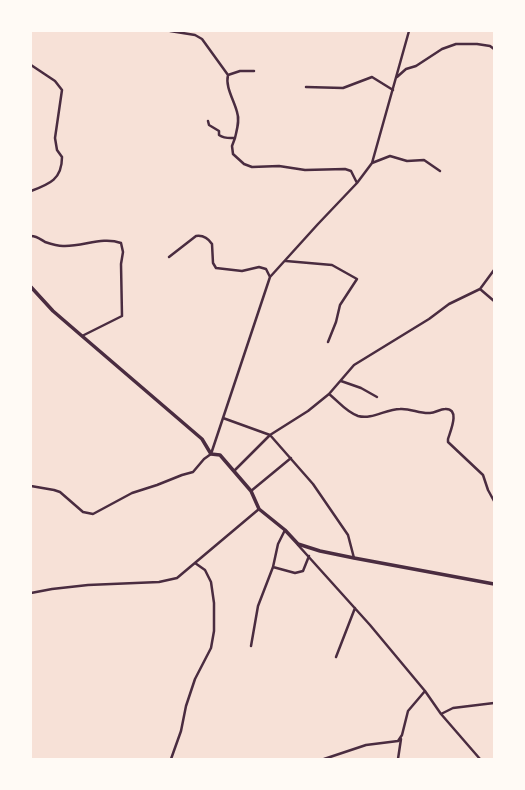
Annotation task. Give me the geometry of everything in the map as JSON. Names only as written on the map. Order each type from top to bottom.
[{"type":"main road","points":[[31,287],[53,311],[202,439],[211,454],[220,455],[251,492],[259,509],[298,544],[320,551],[354,558],[494,584]]},
{"type":"street","points":[[170,31],[195,35],[202,40],[228,75],[227,81],[238,113],[232,154],[244,164],[252,167],[279,166],[306,170],[345,169],[351,172],[357,183]]},
{"type":"street","points":[[31,486],[60,492],[83,512],[93,514],[132,493],[158,486],[192,472],[211,454],[270,277],[357,183],[372,163],[409,31]]},
{"type":"street","points":[[397,77],[406,69],[416,66],[438,52],[456,44],[477,44],[490,46],[494,49]]},
{"type":"street","points":[[31,65],[55,81],[62,90],[55,138],[57,150],[62,157],[62,165],[58,176],[31,191]]},
{"type":"street","points":[[228,75],[240,70],[254,71]]},
{"type":"street","points":[[306,87],[343,88],[372,78],[393,90]]},
{"type":"street","points":[[208,121],[209,125],[218,131],[219,135],[222,137],[226,139],[235,138]]},
{"type":"street","points":[[372,163],[390,156],[407,161],[424,160],[440,171]]},
{"type":"street","points":[[169,256],[196,236],[200,235],[206,237],[212,244],[213,263],[216,268],[242,271],[259,268],[266,269],[270,277]]},
{"type":"street","points":[[31,236],[35,236],[54,245],[62,246],[71,246],[101,240],[114,240],[121,243],[124,252],[121,264],[122,316],[82,336]]},
{"type":"street","points":[[285,261],[332,265],[357,279],[340,305],[336,322],[328,342]]},
{"type":"street","points":[[234,471],[270,435],[308,411],[329,394],[354,366],[429,319],[449,304],[480,289],[494,270]]},
{"type":"street","points":[[480,289],[494,301]]},
{"type":"street","points":[[341,381],[361,388],[377,397]]},
{"type":"street","points":[[329,394],[349,412],[364,417],[399,409],[411,409],[428,413],[444,409],[449,410],[453,414],[454,420],[448,442],[483,475],[488,490],[494,501]]},
{"type":"street","points":[[223,418],[270,435],[313,484],[348,535],[354,558]]},
{"type":"street","points":[[251,492],[291,458]]},
{"type":"street","points":[[31,593],[88,585],[159,582],[177,578],[259,509]]},
{"type":"street","points":[[251,646],[258,606],[273,567],[278,544],[284,530]]},
{"type":"street","points":[[298,544],[355,608],[425,691],[441,714],[480,759]]},
{"type":"street","points":[[273,567],[295,573],[303,571],[309,555]]},
{"type":"street","points":[[171,759],[181,731],[186,706],[195,679],[211,648],[214,631],[214,603],[211,582],[205,570],[195,563]]},
{"type":"street","points":[[336,657],[355,608]]},
{"type":"street","points":[[398,759],[401,738],[408,711],[425,691]]},
{"type":"street","points":[[441,714],[453,708],[494,703]]},
{"type":"street","points":[[324,759],[378,742],[396,742],[401,738]]}]
